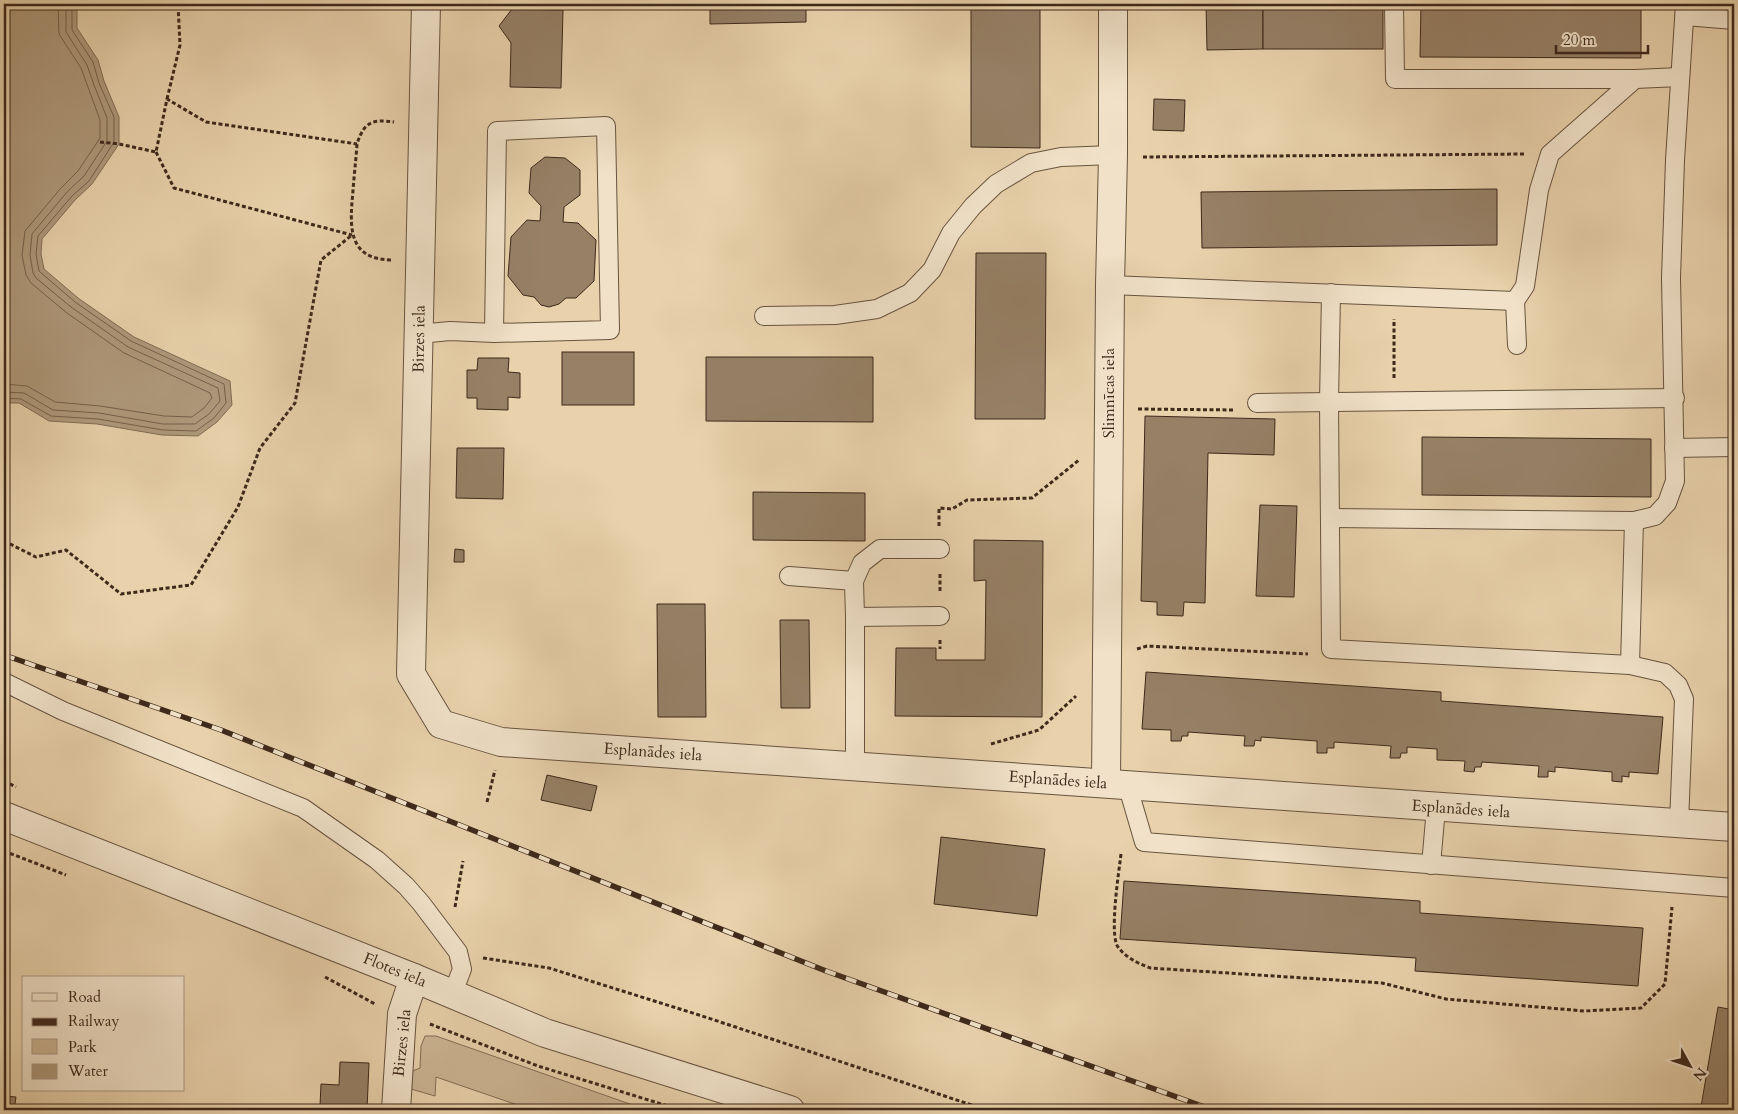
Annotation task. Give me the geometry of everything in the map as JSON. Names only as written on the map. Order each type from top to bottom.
[{"type":"street","name":"Birzes iela","points":[[411,674],[426,4]]},
{"type":"street","name":"Slimnīcas iela","points":[[1113,4],[1107,677],[1117,784]]},
{"type":"street","name":"Esplanādes iela","points":[[411,674],[441,724],[501,742],[1436,808],[1734,827]]},
{"type":"street","name":"Flotes iela","points":[[4,816],[453,993],[545,1033],[790,1110]]},
{"type":"street","name":"Birzes iela","points":[[396,1110],[402,1014],[414,978]]},
{"type":"lane","points":[[1394,4],[1395,79],[1635,79],[1680,77]]},
{"type":"lane","points":[[1331,518],[1634,521],[1655,516],[1667,503],[1675,481],[1672,278],[1675,160],[1685,10],[1734,20]]},
{"type":"lane","points":[[1517,345],[1516,301],[1525,286],[1539,190],[1550,154],[1635,79]]},
{"type":"lane","points":[[420,334],[450,331],[494,333],[610,330],[606,126],[497,131],[494,333]]},
{"type":"lane","points":[[764,316],[836,315],[877,308],[910,292],[932,270],[951,233],[968,212],[996,184],[1031,163],[1061,157],[1113,155]]},
{"type":"lane","points":[[1110,285],[1516,301]]},
{"type":"lane","points":[[1331,293],[1331,648],[1630,665],[1665,673],[1678,685],[1684,699],[1679,823]]},
{"type":"lane","points":[[1257,403],[1675,398]]},
{"type":"lane","points":[[1674,448],[1734,447]]},
{"type":"lane","points":[[1630,665],[1634,521]]},
{"type":"lane","points":[[855,766],[854,580],[862,563],[880,549],[940,549]]},
{"type":"lane","points":[[789,576],[854,580]]},
{"type":"lane","points":[[855,617],[940,616]]},
{"type":"lane","points":[[4,682],[64,711],[303,808],[376,860],[406,886],[458,952],[462,969],[453,993]]},
{"type":"lane","points":[[1117,784],[1144,842],[1734,888]]},
{"type":"lane","points":[[1431,865],[1436,808]]},
{"type":"path","points":[[178,4],[180,45],[156,152],[174,188],[352,235]]},
{"type":"path","points":[[167,99],[206,122],[357,144]]},
{"type":"path","points":[[421,262],[386,260],[371,256],[358,248],[352,235],[350,220],[357,144],[361,132],[370,123],[383,121],[424,126]]},
{"type":"path","points":[[100,142],[156,152]]},
{"type":"path","points":[[1113,155],[1133,157],[1550,154]]},
{"type":"path","points":[[4,541],[36,557],[66,550],[121,594],[191,585],[238,507],[260,448],[295,403],[321,260],[352,235]]},
{"type":"path","points":[[1394,296],[1394,401]]},
{"type":"path","points":[[1137,410],[1243,410],[1257,403]]},
{"type":"path","points":[[952,509],[967,500],[1032,498],[1109,436]]},
{"type":"path","points":[[1135,649],[1147,646],[1322,655],[1331,648]]},
{"type":"path","points":[[986,746],[1039,730],[1073,698],[1107,677]]},
{"type":"path","points":[[1122,846],[1114,931],[1116,945],[1128,958],[1150,968],[1382,983],[1446,999],[1584,1011],[1641,1008],[1665,984],[1675,884]]},
{"type":"path","points":[[4,851],[69,876]]},
{"type":"path","points":[[458,952],[455,903],[464,861]]},
{"type":"path","points":[[482,958],[550,968],[987,1110]]},
{"type":"path","points":[[318,972],[376,1004],[538,1066],[681,1110]]},
{"type":"green space","points":[[425,1036],[436,1036],[647,1110],[532,1110],[436,1077],[435,1096],[411,1089],[410,1072],[420,1068],[421,1046]]},
{"type":"water","points":[[4,4],[77,4],[77,28],[98,60],[104,81],[119,117],[119,144],[92,184],[75,200],[42,239],[41,254],[44,269],[78,298],[134,337],[230,381],[232,405],[217,422],[198,436],[162,435],[97,424],[49,421],[19,403],[4,403]]},
{"type":"building","points":[[710,4],[806,4],[806,22],[710,24]]},
{"type":"building","points":[[971,4],[1040,4],[1040,148],[971,147]]},
{"type":"building","points":[[1206,4],[1263,4],[1263,49],[1207,50]]},
{"type":"building","points":[[1263,4],[1383,4],[1383,49],[1263,49]]},
{"type":"building","points":[[1421,4],[1641,4],[1641,58],[1420,57]]},
{"type":"building","points":[[512,9],[563,10],[561,88],[510,87],[511,43],[499,26]]},
{"type":"building","points":[[1154,99],[1185,100],[1184,131],[1153,130]]},
{"type":"building","points":[[545,157],[565,158],[580,170],[580,195],[564,207],[563,222],[578,223],[596,240],[594,281],[576,298],[566,298],[559,304],[549,307],[541,305],[534,297],[523,295],[508,276],[511,237],[527,220],[540,221],[541,206],[529,193],[531,168]]},
{"type":"building","points":[[1497,189],[1497,245],[1202,248],[1201,192]]},
{"type":"building","points":[[976,253],[1046,253],[1045,419],[975,419]]},
{"type":"building","points":[[562,352],[634,352],[634,405],[562,405]]},
{"type":"building","points":[[706,357],[873,357],[873,422],[706,421]]},
{"type":"building","points":[[478,358],[509,358],[508,372],[520,373],[520,398],[508,397],[508,410],[477,409],[477,398],[467,398],[467,370],[477,370]]},
{"type":"building","points":[[1145,416],[1275,419],[1274,455],[1208,453],[1205,603],[1184,602],[1183,616],[1157,615],[1157,602],[1141,601]]},
{"type":"building","points":[[1422,437],[1651,439],[1651,497],[1422,495]]},
{"type":"building","points":[[457,448],[504,448],[503,499],[456,498]]},
{"type":"building","points":[[753,492],[865,493],[865,541],[753,540]]},
{"type":"building","points":[[1260,505],[1297,506],[1294,597],[1256,596]]},
{"type":"building","points":[[974,540],[1043,541],[1042,717],[895,716],[896,648],[936,648],[936,660],[985,660],[986,580],[974,581]]},
{"type":"building","points":[[455,549],[464,550],[464,562],[454,562]]},
{"type":"building","points":[[657,604],[705,604],[706,717],[658,717]]},
{"type":"building","points":[[780,620],[809,620],[810,708],[781,708]]},
{"type":"building","points":[[1146,672],[1441,692],[1441,701],[1663,717],[1658,774],[1629,772],[1629,777],[1622,776],[1622,782],[1612,781],[1612,772],[1555,767],[1555,772],[1548,771],[1548,777],[1538,777],[1539,766],[1482,762],[1481,767],[1475,767],[1474,772],[1464,771],[1465,761],[1437,760],[1437,749],[1407,747],[1407,753],[1401,753],[1400,758],[1390,758],[1391,746],[1334,742],[1334,748],[1327,748],[1327,753],[1317,753],[1317,741],[1261,737],[1261,741],[1255,740],[1254,746],[1244,746],[1245,736],[1188,732],[1188,736],[1182,736],[1181,741],[1171,741],[1171,730],[1142,729]]},
{"type":"building","points":[[547,775],[597,786],[591,811],[541,800]]},
{"type":"building","points":[[941,837],[1045,849],[1037,916],[934,904]]},
{"type":"building","points":[[1124,881],[1420,901],[1420,913],[1643,928],[1638,986],[1415,971],[1416,958],[1120,939]]},
{"type":"building","points":[[1718,1007],[1734,1010],[1734,1110],[1701,1107]]},
{"type":"building","points":[[340,1062],[369,1063],[367,1110],[338,1110],[338,1107],[320,1106],[321,1084],[339,1085]]},
{"type":"building","points":[[4,1096],[16,1097],[14,1110],[4,1110]]},
{"type":"railway","points":[[4,655],[221,730],[826,971],[1213,1110]]}]
